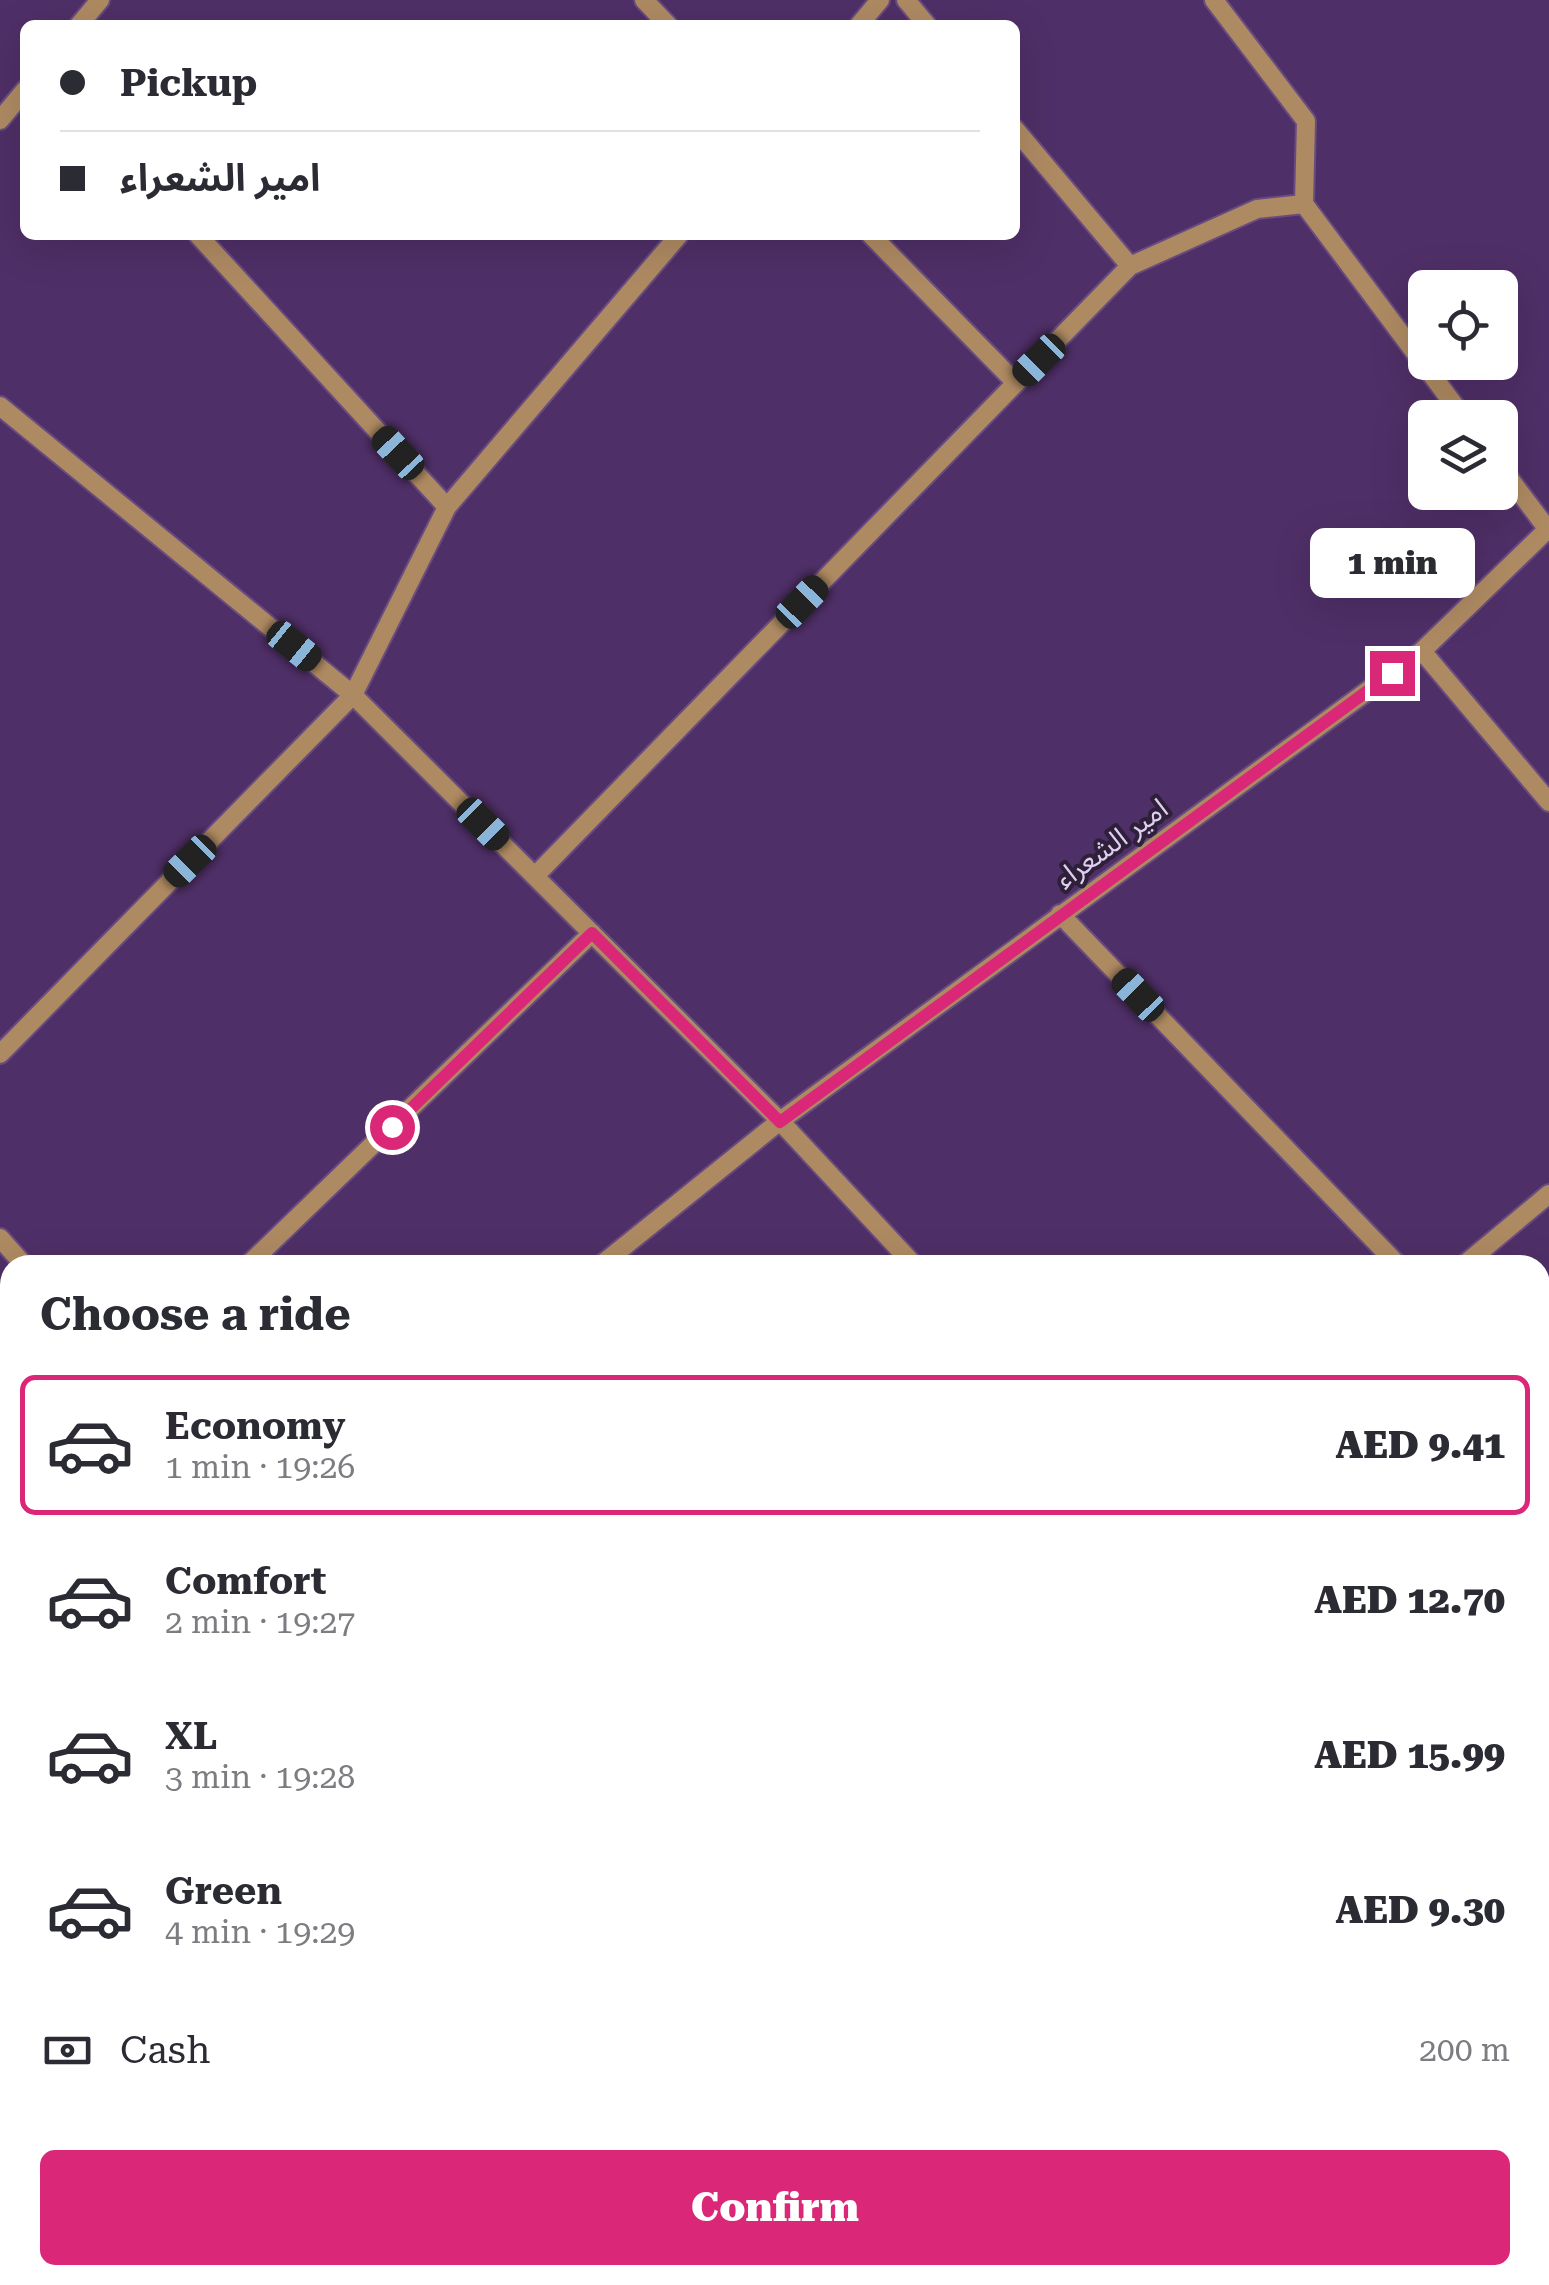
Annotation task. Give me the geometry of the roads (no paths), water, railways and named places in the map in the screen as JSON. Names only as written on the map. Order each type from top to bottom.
[{"type":"street","points":[[83,20],[100,0]]},
{"type":"street","points":[[644,0],[663,20]]},
{"type":"street","points":[[863,20],[880,0]]},
{"type":"street","points":[[906,0],[923,20]]},
{"type":"street","points":[[1214,0],[1306,121],[1304,204],[1451,400]]},
{"type":"street","points":[[0,120],[20,96]]},
{"type":"street","points":[[1020,135],[1130,266]]},
{"type":"street","points":[[535,876],[1130,266],[1257,209],[1304,204]]},
{"type":"street","points":[[203,240],[447,507]]},
{"type":"street","points":[[0,1054],[353,695],[447,507],[675,240]]},
{"type":"street","points":[[876,240],[1016,383]]},
{"type":"street","points":[[0,406],[353,695],[780,1122],[905,1255]]},
{"type":"street","points":[[1518,490],[1549,530]]},
{"type":"street","name":"امير الشعراء","points":[[614,1255],[780,1122],[1422,652],[1549,530]]},
{"type":"street","points":[[1422,652],[1549,802]]},
{"type":"street","points":[[1060,914],[1388,1255]]},
{"type":"street","points":[[258,1255],[592,933]]},
{"type":"street","points":[[1476,1255],[1549,1194]]}]
